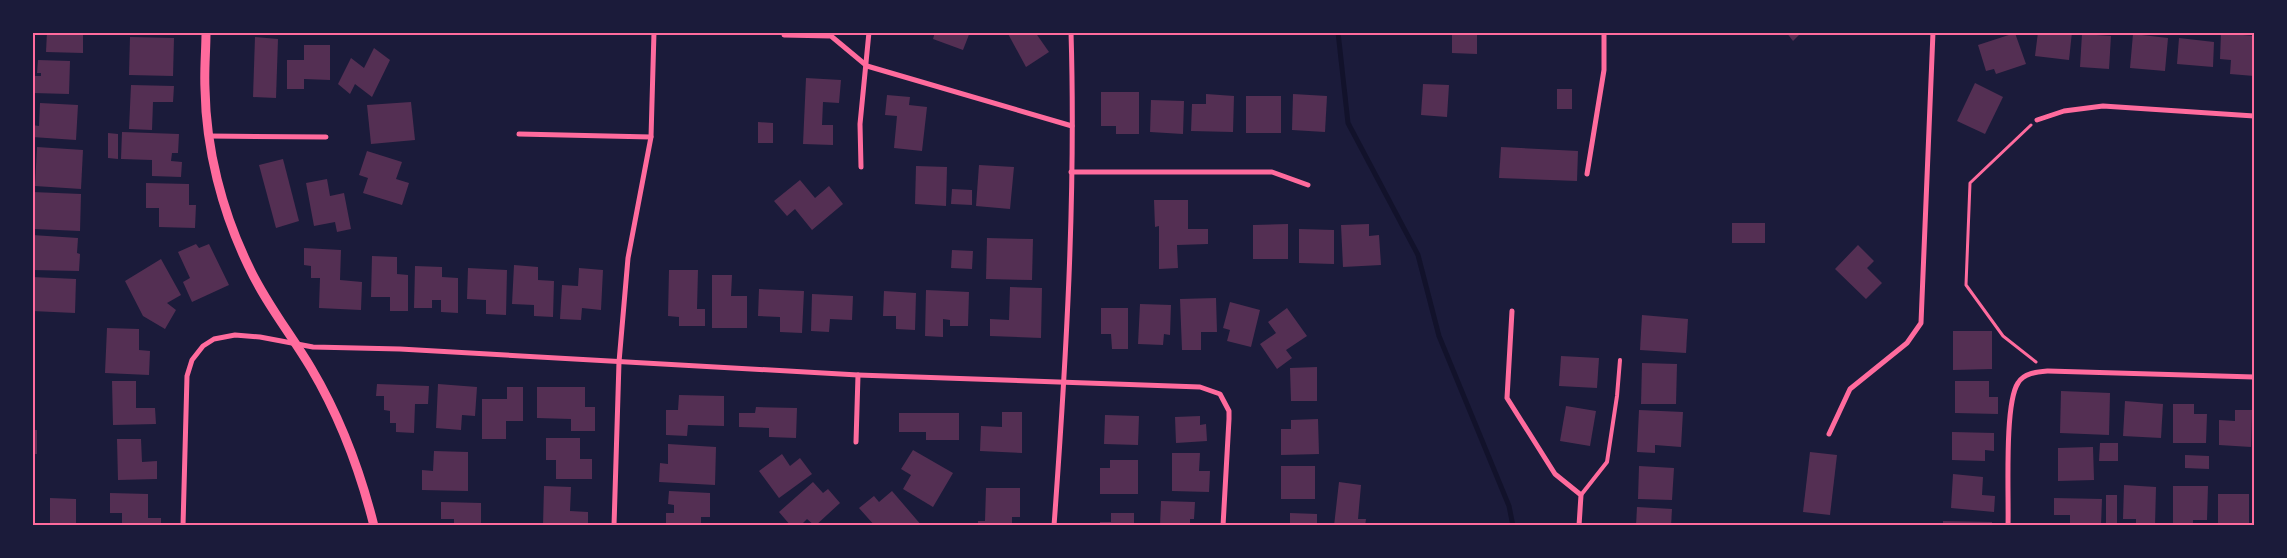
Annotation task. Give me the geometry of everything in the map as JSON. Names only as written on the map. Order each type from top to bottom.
[{"type":"street","points":[[206,32],[205,90],[209,136],[225,203],[247,264],[266,299],[297,345],[344,431],[364,486],[374,526]]},
{"type":"street","points":[[614,526],[619,362],[628,258],[651,137],[654,32]]},
{"type":"street","points":[[861,168],[860,124],[869,32]]},
{"type":"street","points":[[1054,526],[1065,381],[1072,126],[1071,32]]},
{"type":"street","points":[[1587,174],[1604,70],[1604,32]]},
{"type":"street","points":[[1829,434],[1850,388],[1907,343],[1921,323],[1933,32]]},
{"type":"street","points":[[784,34],[831,36],[867,66],[1072,126]]},
{"type":"street","points":[[2037,120],[2073,109],[2103,106],[2254,116]]},
{"type":"street","points":[[519,134],[651,137]]},
{"type":"street","points":[[209,136],[326,137]]},
{"type":"street","points":[[1071,172],[1272,172],[1308,185]]},
{"type":"street","points":[[1512,311],[1507,398],[1555,474],[1581,495],[1579,526]]},
{"type":"street","points":[[183,526],[187,381],[192,360],[204,346],[214,339],[235,335],[260,337],[297,345],[858,375],[1200,387],[1220,394],[1229,411],[1223,526]]},
{"type":"street","points":[[2008,526],[2012,398],[2018,382],[2022,378],[2036,372],[2048,371],[2254,377]]},
{"type":"street","points":[[856,442],[858,375]]},
{"type":"lane","points":[[1581,495],[1607,462],[1617,396],[1620,360]]},
{"type":"path","points":[[2037,120],[1970,183],[1966,285],[2003,336],[2048,371]]},
{"type":"building","points":[[47,32],[83,32],[83,53],[46,52]]},
{"type":"building","points":[[935,32],[970,32],[963,50],[933,39]]},
{"type":"building","points":[[1007,32],[1035,32],[1049,52],[1026,67]]},
{"type":"building","points":[[1452,32],[1477,32],[1477,54],[1452,53]]},
{"type":"building","points":[[1786,32],[1802,32],[1793,41]]},
{"type":"building","points":[[2038,32],[2072,32],[2069,60],[2035,56]]},
{"type":"building","points":[[2015,33],[2026,64],[1996,74],[1994,69],[1986,71],[1978,45]]},
{"type":"building","points":[[2221,33],[2254,36],[2254,76],[2230,74],[2231,60],[2220,59]]},
{"type":"building","points":[[2082,34],[2111,36],[2109,69],[2080,67]]},
{"type":"building","points":[[2133,34],[2168,38],[2165,71],[2130,68]]},
{"type":"building","points":[[130,37],[174,38],[173,76],[129,75]]},
{"type":"building","points":[[255,37],[278,39],[276,98],[253,97]]},
{"type":"building","points":[[2179,38],[2214,42],[2213,67],[2177,64]]},
{"type":"building","points":[[304,45],[330,45],[330,80],[304,79],[304,89],[287,89],[287,60],[304,60]]},
{"type":"building","points":[[374,48],[390,60],[372,97],[355,84],[350,94],[338,84],[351,58],[364,68]]},
{"type":"building","points":[[38,60],[70,61],[69,94],[33,93],[33,76],[41,76],[41,73],[37,73]]},
{"type":"building","points":[[806,78],[841,80],[839,103],[823,102],[822,125],[833,125],[833,145],[803,144]]},
{"type":"building","points":[[1975,83],[2003,97],[1985,134],[1957,121]]},
{"type":"building","points":[[1423,84],[1449,85],[1447,117],[1421,115]]},
{"type":"building","points":[[131,85],[174,86],[173,102],[153,102],[152,130],[129,129]]},
{"type":"building","points":[[1557,89],[1572,89],[1572,109],[1557,109]]},
{"type":"building","points":[[1101,92],[1139,92],[1139,134],[1116,134],[1116,126],[1101,126]]},
{"type":"building","points":[[1206,94],[1234,96],[1233,132],[1191,131],[1192,104],[1206,104]]},
{"type":"building","points":[[1293,94],[1327,96],[1325,132],[1292,130]]},
{"type":"building","points":[[887,95],[910,97],[909,105],[927,107],[922,151],[894,148],[897,116],[885,115]]},
{"type":"building","points":[[1246,96],[1281,96],[1281,133],[1246,133]]},
{"type":"building","points":[[1151,100],[1184,101],[1183,134],[1150,132]]},
{"type":"building","points":[[411,102],[415,140],[371,144],[367,105]]},
{"type":"building","points":[[40,103],[78,105],[76,140],[32,137],[32,125],[39,126]]},
{"type":"building","points":[[758,122],[773,123],[773,143],[758,143]]},
{"type":"building","points":[[122,132],[179,134],[178,153],[172,153],[171,161],[182,162],[181,177],[152,176],[152,160],[121,159]]},
{"type":"building","points":[[108,133],[118,134],[118,159],[108,158]]},
{"type":"building","points":[[37,147],[83,150],[81,189],[35,186]]},
{"type":"building","points":[[1501,147],[1578,151],[1577,181],[1499,178]]},
{"type":"building","points":[[367,151],[402,162],[396,179],[409,183],[402,205],[363,193],[368,178],[359,175]]},
{"type":"building","points":[[283,159],[299,221],[276,228],[259,165]]},
{"type":"building","points":[[979,165],[1014,167],[1010,209],[976,206]]},
{"type":"building","points":[[916,166],[947,167],[946,206],[915,204]]},
{"type":"building","points":[[327,179],[330,196],[344,193],[351,229],[337,232],[335,222],[314,226],[306,183]]},
{"type":"building","points":[[800,180],[815,198],[829,186],[843,204],[812,230],[795,209],[787,216],[774,201]]},
{"type":"building","points":[[146,183],[189,184],[189,205],[196,205],[195,228],[159,227],[159,208],[146,208]]},
{"type":"building","points":[[952,189],[972,190],[972,205],[951,204]]},
{"type":"building","points":[[32,192],[81,194],[80,231],[34,229]]},
{"type":"building","points":[[1154,200],[1188,200],[1188,229],[1208,229],[1208,244],[1177,245],[1178,268],[1159,269],[1159,226],[1155,227]]},
{"type":"building","points":[[1732,223],[1765,223],[1765,243],[1732,243]]},
{"type":"building","points":[[1288,224],[1288,259],[1253,259],[1253,225]]},
{"type":"building","points":[[1369,224],[1369,236],[1379,235],[1381,265],[1343,267],[1341,225]]},
{"type":"building","points":[[1299,229],[1334,230],[1334,264],[1299,263]]},
{"type":"building","points":[[32,235],[78,238],[77,253],[80,254],[79,271],[32,270]]},
{"type":"building","points":[[987,238],[1033,239],[1032,280],[986,279]]},
{"type":"building","points":[[196,244],[199,248],[209,244],[229,285],[192,302],[183,282],[190,278],[178,252]]},
{"type":"building","points":[[1858,245],[1874,261],[1867,268],[1882,283],[1866,299],[1835,269]]},
{"type":"building","points":[[304,248],[341,250],[340,280],[362,282],[361,310],[319,308],[320,278],[311,278],[311,266],[304,265]]},
{"type":"building","points":[[952,250],[973,251],[972,269],[951,268]]},
{"type":"building","points":[[372,256],[397,257],[397,274],[408,275],[408,311],[390,311],[390,297],[371,297]]},
{"type":"building","points":[[161,259],[181,295],[167,303],[176,310],[165,329],[143,316],[125,281]]},
{"type":"building","points":[[514,265],[538,267],[538,280],[554,281],[553,317],[534,316],[534,305],[512,304]]},
{"type":"building","points":[[415,266],[442,267],[442,277],[458,278],[458,313],[441,312],[441,300],[432,300],[432,308],[414,308]]},
{"type":"building","points":[[468,268],[507,270],[506,315],[486,314],[486,300],[467,299]]},
{"type":"building","points":[[579,268],[603,270],[601,310],[582,308],[581,320],[560,319],[562,285],[578,286]]},
{"type":"building","points":[[669,270],[698,270],[697,309],[705,309],[705,326],[679,326],[679,317],[668,316]]},
{"type":"building","points":[[712,275],[732,275],[731,296],[747,296],[747,328],[712,328]]},
{"type":"building","points":[[32,277],[76,279],[75,313],[32,311]]},
{"type":"building","points":[[1010,287],[1042,288],[1041,338],[990,336],[990,319],[1009,320]]},
{"type":"building","points":[[759,289],[804,291],[802,333],[780,332],[780,317],[758,316]]},
{"type":"building","points":[[926,290],[969,292],[968,326],[950,326],[950,320],[943,319],[943,337],[925,336]]},
{"type":"building","points":[[884,291],[916,293],[915,330],[896,329],[896,316],[883,316]]},
{"type":"building","points":[[812,294],[853,296],[852,320],[830,319],[829,332],[811,331]]},
{"type":"building","points":[[1216,298],[1217,332],[1201,332],[1201,350],[1182,350],[1180,299]]},
{"type":"building","points":[[1230,302],[1260,310],[1251,347],[1227,341],[1230,330],[1223,328]]},
{"type":"building","points":[[1140,304],[1171,305],[1170,335],[1164,334],[1163,345],[1138,344]]},
{"type":"building","points":[[1101,308],[1128,308],[1128,349],[1112,349],[1111,334],[1101,334]]},
{"type":"building","points":[[1287,308],[1307,336],[1286,350],[1292,358],[1277,369],[1260,344],[1276,333],[1268,322]]},
{"type":"building","points":[[1642,315],[1688,319],[1686,353],[1640,350]]},
{"type":"building","points":[[107,328],[139,329],[139,350],[150,351],[149,375],[105,373]]},
{"type":"building","points":[[1953,331],[1992,331],[1992,369],[1953,370]]},
{"type":"building","points":[[1561,356],[1599,358],[1597,388],[1559,386]]},
{"type":"building","points":[[1642,363],[1677,364],[1676,404],[1641,404]]},
{"type":"building","points":[[1317,367],[1317,401],[1291,401],[1290,368]]},
{"type":"building","points":[[112,381],[136,381],[136,408],[155,408],[156,424],[113,425]]},
{"type":"building","points":[[1955,381],[1989,381],[1989,397],[1998,397],[1998,414],[1955,413]]},
{"type":"building","points":[[377,384],[429,386],[428,404],[415,404],[414,433],[396,432],[396,423],[390,423],[390,411],[384,410],[384,396],[376,396]]},
{"type":"building","points":[[438,384],[477,387],[475,416],[462,415],[461,430],[436,428]]},
{"type":"building","points":[[507,387],[523,387],[523,421],[506,421],[506,439],[482,439],[482,399],[507,399]]},
{"type":"building","points":[[537,387],[585,387],[585,407],[595,407],[595,431],[571,431],[571,419],[537,418]]},
{"type":"building","points":[[2061,391],[2110,393],[2109,435],[2060,433]]},
{"type":"building","points":[[679,395],[724,396],[724,426],[688,425],[687,436],[666,435],[666,410],[678,410]]},
{"type":"building","points":[[2125,401],[2163,404],[2161,438],[2123,436]]},
{"type":"building","points":[[2173,404],[2194,404],[2194,414],[2207,414],[2206,443],[2173,443]]},
{"type":"building","points":[[1566,406],[1596,411],[1590,446],[1560,441]]},
{"type":"building","points":[[756,407],[797,408],[796,438],[769,437],[769,428],[739,427],[739,413],[755,413]]},
{"type":"building","points":[[1639,410],[1683,412],[1681,447],[1655,445],[1655,453],[1637,452]]},
{"type":"building","points":[[2235,410],[2252,410],[2251,447],[2219,445],[2219,420],[2235,421]]},
{"type":"building","points":[[1002,412],[1022,412],[1022,453],[980,451],[981,426],[1002,427]]},
{"type":"building","points":[[899,413],[959,413],[959,440],[926,440],[926,432],[899,432]]},
{"type":"building","points":[[1105,415],[1139,416],[1138,445],[1104,444]]},
{"type":"building","points":[[1200,416],[1200,425],[1206,424],[1207,441],[1176,443],[1175,417]]},
{"type":"building","points":[[1318,419],[1319,454],[1281,455],[1281,429],[1291,429],[1291,420]]},
{"type":"building","points":[[32,430],[37,430],[37,454],[32,454]]},
{"type":"building","points":[[1952,432],[1994,433],[1994,451],[1985,450],[1985,461],[1952,460]]},
{"type":"building","points":[[546,438],[580,438],[580,459],[592,459],[592,479],[556,479],[556,460],[546,460]]},
{"type":"building","points":[[117,439],[141,439],[142,462],[157,461],[157,479],[118,480]]},
{"type":"building","points":[[2100,443],[2118,443],[2118,461],[2099,461]]},
{"type":"building","points":[[668,444],[716,447],[715,485],[659,482],[660,463],[668,464]]},
{"type":"building","points":[[2093,447],[2094,480],[2058,481],[2058,448]]},
{"type":"building","points":[[913,450],[953,473],[933,507],[903,489],[911,475],[901,469]]},
{"type":"building","points":[[434,451],[468,452],[468,491],[422,490],[422,470],[433,471]]},
{"type":"building","points":[[1810,452],[1837,455],[1830,515],[1803,512]]},
{"type":"building","points":[[1172,453],[1200,453],[1199,471],[1210,471],[1209,492],[1172,491]]},
{"type":"building","points":[[782,454],[790,466],[800,458],[812,474],[779,498],[759,471]]},
{"type":"building","points":[[2185,455],[2209,456],[2209,469],[2185,468]]},
{"type":"building","points":[[1110,460],[1138,460],[1138,494],[1100,494],[1100,468],[1110,468]]},
{"type":"building","points":[[1281,466],[1315,466],[1315,499],[1281,499]]},
{"type":"building","points":[[1639,466],[1674,468],[1672,500],[1638,499]]},
{"type":"building","points":[[1953,474],[1983,477],[1982,495],[1995,496],[1994,512],[1951,508]]},
{"type":"building","points":[[813,482],[823,493],[828,489],[840,503],[815,526],[807,519],[800,526],[791,526],[779,512]]},
{"type":"building","points":[[1339,482],[1361,485],[1358,519],[1366,519],[1365,526],[1334,526]]},
{"type":"building","points":[[2124,485],[2156,487],[2155,526],[2136,526],[2136,519],[2123,519]]},
{"type":"building","points":[[544,486],[571,487],[570,511],[588,512],[588,526],[543,526]]},
{"type":"building","points":[[2173,486],[2208,486],[2207,520],[2193,520],[2193,526],[2173,526]]},
{"type":"building","points":[[986,488],[1020,488],[1020,517],[1012,517],[1012,526],[978,526],[978,521],[985,521]]},
{"type":"building","points":[[669,491],[710,493],[710,517],[701,517],[701,526],[666,526],[666,513],[674,513],[674,505],[668,504]]},
{"type":"building","points":[[892,491],[922,526],[875,526],[859,508],[874,496],[879,502]]},
{"type":"building","points":[[110,493],[148,494],[148,518],[161,518],[161,526],[122,526],[122,513],[110,513]]},
{"type":"building","points":[[2218,494],[2249,494],[2249,526],[2218,523]]},
{"type":"building","points":[[2106,495],[2117,495],[2117,526],[2106,526]]},
{"type":"building","points":[[50,498],[76,499],[76,526],[50,526]]},
{"type":"building","points":[[2054,498],[2102,499],[2101,526],[2070,526],[2070,515],[2054,515]]},
{"type":"building","points":[[1161,501],[1195,502],[1194,519],[1190,519],[1190,526],[1160,526]]},
{"type":"building","points":[[441,502],[481,503],[481,526],[454,526],[454,519],[441,519]]},
{"type":"building","points":[[1637,507],[1672,509],[1671,526],[1636,526]]},
{"type":"building","points":[[1111,513],[1134,513],[1134,526],[1100,526],[1100,522],[1111,522]]},
{"type":"building","points":[[1290,513],[1317,514],[1317,526],[1290,526]]},
{"type":"building","points":[[1943,521],[1992,522],[1992,526],[1943,526]]},
{"type":"waterway","points":[[1338,32],[1348,123],[1418,255],[1439,336],[1509,506],[1513,526]]}]
